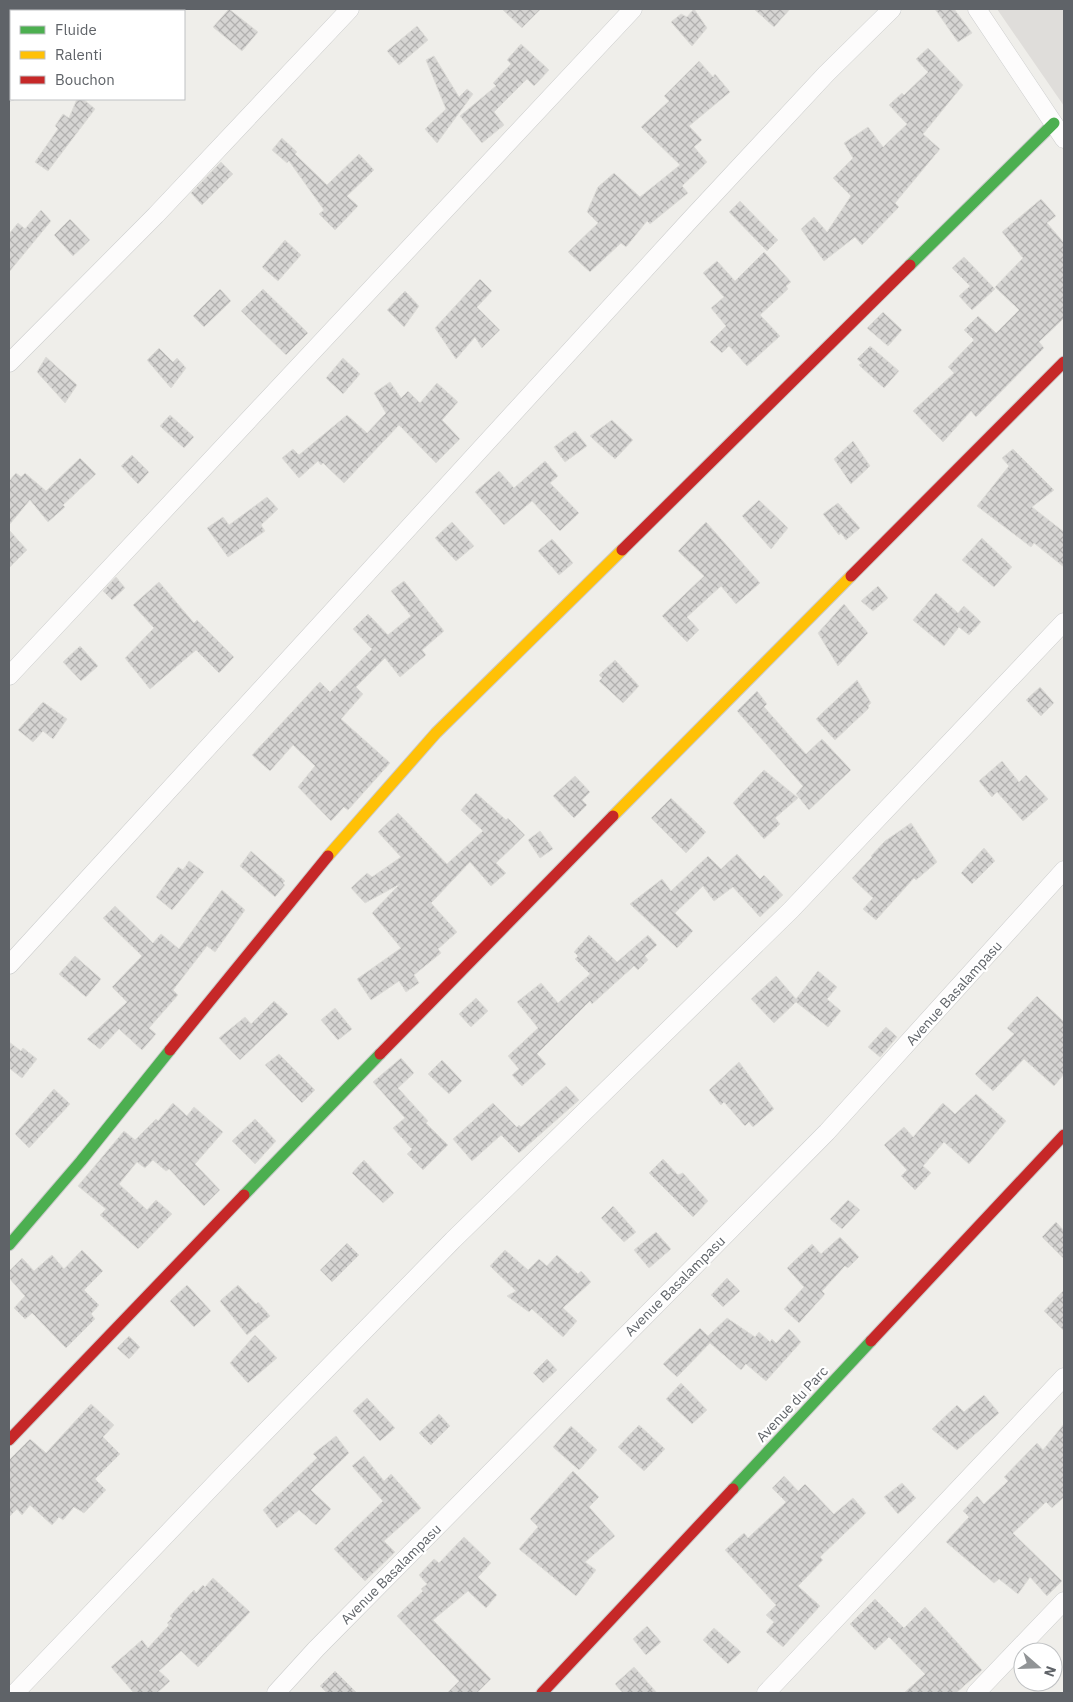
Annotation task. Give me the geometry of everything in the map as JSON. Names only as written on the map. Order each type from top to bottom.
[{"type":"street","points":[[9,363],[156,215],[350,9]]},
{"type":"street","points":[[9,676],[633,9]]},
{"type":"street","points":[[9,965],[683,227],[826,74],[892,9]]},
{"type":"street","points":[[977,9],[1064,139]]},
{"type":"street","points":[[9,1244],[82,1161],[329,854],[436,733],[1054,123]]},
{"type":"street","points":[[9,1440],[494,935],[1064,362]]},
{"type":"street","points":[[9,1688],[15,1693],[236,1462],[453,1240],[791,910],[1064,622]]},
{"type":"street","name":"Avenue Basalampasu","points":[[276,1693],[316,1650],[827,1132],[1064,870]]},
{"type":"street","name":"Avenue du Parc","points":[[542,1693],[1064,1135]]},
{"type":"street","points":[[766,1693],[1064,1377]]},
{"type":"street","points":[[976,1693],[1064,1601]]},
{"type":"shaded area","points":[[997,9],[1064,9],[1064,106]]},
{"type":"building","points":[[229,9],[258,32],[242,51],[213,27]]},
{"type":"building","points":[[502,9],[541,9],[522,28]]},
{"type":"building","points":[[694,9],[707,28],[692,46],[671,22],[681,14],[687,17]]},
{"type":"building","points":[[754,9],[790,9],[774,27]]},
{"type":"building","points":[[935,9],[954,9],[972,33],[958,42]]},
{"type":"building","points":[[417,26],[428,40],[399,65],[387,51]]},
{"type":"building","points":[[521,44],[549,70],[534,86],[527,79],[494,112],[504,125],[482,143],[460,116],[496,86],[493,83],[511,64],[507,60]]},
{"type":"building","points":[[928,48],[963,85],[923,134],[940,149],[895,203],[899,207],[862,245],[855,237],[824,261],[801,229],[814,217],[827,232],[851,196],[833,178],[853,158],[844,143],[868,127],[883,147],[907,124],[889,105],[902,93],[904,95],[928,72],[916,59]]},
{"type":"building","points":[[434,56],[459,97],[467,89],[473,94],[437,143],[425,129],[446,109],[426,60]]},
{"type":"building","points":[[699,61],[713,77],[715,74],[730,92],[689,126],[702,140],[694,147],[707,162],[682,186],[688,193],[650,224],[647,221],[626,247],[621,243],[590,272],[568,252],[598,223],[587,212],[598,187],[614,173],[640,197],[680,165],[641,127],[669,101],[664,96]]},
{"type":"building","points":[[77,100],[84,100],[95,109],[48,171],[35,162],[58,129],[55,126],[63,114],[69,118]]},
{"type":"building","points":[[282,138],[297,152],[295,154],[327,185],[359,154],[374,170],[347,196],[358,206],[335,230],[319,214],[324,210],[289,161],[287,163],[272,150]]},
{"type":"building","points":[[221,162],[233,174],[202,205],[191,193]]},
{"type":"building","points":[[1041,199],[1056,216],[1047,223],[1064,243],[1064,318],[1039,342],[1044,348],[976,417],[971,411],[943,442],[913,411],[954,373],[948,367],[974,340],[964,330],[978,316],[996,333],[1019,310],[995,287],[1023,258],[1002,232]]},
{"type":"building","points":[[740,201],[778,240],[767,251],[729,212]]},
{"type":"building","points":[[41,210],[51,221],[9,272],[9,234],[18,223],[25,229]]},
{"type":"building","points":[[70,219],[90,240],[73,256],[54,235]]},
{"type":"building","points":[[285,240],[301,255],[278,281],[262,267]]},
{"type":"building","points":[[764,252],[791,282],[786,286],[788,289],[760,315],[780,336],[747,366],[729,346],[722,353],[710,342],[726,326],[711,308],[724,297],[703,273],[717,261],[735,281]]},
{"type":"building","points":[[964,257],[995,289],[972,310],[959,296],[970,286],[952,268]]},
{"type":"building","points":[[480,279],[492,291],[477,307],[500,330],[482,348],[475,337],[456,359],[435,328]]},
{"type":"building","points":[[220,289],[231,301],[204,327],[193,316]]},
{"type":"building","points":[[263,289],[308,333],[286,355],[241,311]]},
{"type":"building","points":[[405,291],[419,306],[404,327],[387,310]]},
{"type":"building","points":[[883,312],[902,330],[888,346],[867,328]]},
{"type":"building","points":[[870,346],[899,371],[884,388],[859,365],[862,363],[857,359]]},
{"type":"building","points":[[159,348],[173,362],[177,358],[186,368],[171,388],[147,360]]},
{"type":"building","points":[[46,357],[77,385],[65,403],[37,372]]},
{"type":"building","points":[[343,358],[360,374],[343,394],[326,378]]},
{"type":"building","points":[[390,382],[401,398],[408,391],[420,403],[437,383],[458,402],[442,420],[460,439],[436,463],[399,425],[344,483],[323,463],[321,465],[318,461],[299,478],[282,458],[293,449],[299,455],[347,415],[367,433],[386,413],[374,393]]},
{"type":"building","points":[[170,415],[194,437],[184,448],[160,426]]},
{"type":"building","points":[[612,420],[633,440],[615,459],[590,436]]},
{"type":"building","points":[[575,431],[587,446],[565,462],[554,447]]},
{"type":"building","points":[[853,441],[870,466],[851,484],[834,459]]},
{"type":"building","points":[[1013,449],[1054,490],[1032,507],[1064,532],[1064,567],[1034,543],[1031,547],[977,506],[1009,466],[1002,458]]},
{"type":"building","points":[[132,455],[149,472],[138,484],[121,466]]},
{"type":"building","points":[[80,458],[96,474],[63,505],[65,507],[48,522],[30,500],[9,525],[9,481],[16,473],[21,477],[25,473],[46,491]]},
{"type":"building","points":[[545,461],[558,476],[550,483],[579,513],[560,531],[532,501],[504,525],[475,492],[499,471],[514,488]]},
{"type":"building","points":[[267,497],[278,509],[261,525],[265,531],[228,557],[207,528],[223,517],[229,525]]},
{"type":"building","points":[[759,500],[788,528],[771,549],[742,516]]},
{"type":"building","points":[[838,503],[860,528],[846,540],[841,533],[839,535],[823,514]]},
{"type":"building","points":[[452,522],[474,546],[456,561],[435,538]]},
{"type":"building","points":[[706,522],[760,583],[736,604],[721,586],[687,617],[699,630],[687,642],[662,616],[704,576],[678,551]]},
{"type":"building","points":[[9,530],[27,550],[9,568]]},
{"type":"building","points":[[982,538],[1012,567],[994,587],[962,560]]},
{"type":"building","points":[[552,539],[573,563],[559,575],[538,551]]},
{"type":"building","points":[[116,577],[125,588],[112,600],[103,591]]},
{"type":"building","points":[[404,581],[444,631],[422,650],[426,655],[400,677],[385,658],[356,687],[363,694],[341,719],[390,763],[348,810],[344,807],[331,821],[298,787],[315,766],[293,745],[270,771],[252,755],[320,682],[330,692],[372,649],[353,629],[368,614],[388,635],[411,616],[391,591]]},
{"type":"building","points":[[159,582],[194,623],[197,620],[234,657],[219,673],[196,650],[150,689],[125,658],[154,628],[133,605]]},
{"type":"building","points":[[878,586],[888,598],[873,611],[861,601]]},
{"type":"building","points":[[936,593],[958,613],[964,606],[981,622],[969,635],[959,627],[944,646],[913,620]]},
{"type":"building","points":[[844,604],[868,633],[838,666],[818,633]]},
{"type":"building","points":[[80,646],[98,666],[81,681],[63,662]]},
{"type":"building","points":[[615,660],[639,686],[623,703],[599,681],[602,678],[599,675]]},
{"type":"building","points":[[857,680],[871,703],[868,706],[869,708],[835,740],[816,719]]},
{"type":"building","points":[[1040,687],[1054,703],[1041,716],[1026,700]]},
{"type":"building","points":[[757,691],[767,704],[764,707],[806,754],[822,739],[851,770],[809,810],[796,794],[803,786],[737,711]]},
{"type":"building","points":[[43,702],[67,719],[53,739],[43,731],[33,742],[18,730]]},
{"type":"building","points":[[1002,761],[1019,782],[1026,775],[1048,799],[1023,821],[997,792],[992,797],[979,781]]},
{"type":"building","points":[[764,770],[798,798],[775,818],[780,824],[764,839],[733,803]]},
{"type":"building","points":[[575,776],[590,792],[582,800],[587,805],[574,818],[553,796]]},
{"type":"building","points":[[476,793],[506,820],[508,818],[525,835],[496,863],[506,873],[491,886],[470,862],[431,903],[457,932],[438,949],[441,953],[414,975],[419,983],[406,992],[399,981],[371,1000],[357,979],[401,948],[372,913],[400,884],[365,903],[351,888],[367,873],[372,877],[401,857],[378,832],[398,813],[447,864],[483,831],[461,810]]},
{"type":"building","points":[[671,798],[706,832],[686,853],[651,818]]},
{"type":"building","points":[[911,823],[937,862],[916,880],[914,878],[876,920],[863,909],[873,898],[852,878],[885,841]]},
{"type":"building","points":[[540,831],[553,849],[540,858],[528,840]]},
{"type":"building","points":[[984,848],[995,861],[972,884],[961,873]]},
{"type":"building","points":[[251,851],[285,881],[283,883],[285,885],[275,897],[240,866]]},
{"type":"building","points":[[737,854],[760,879],[764,875],[783,895],[760,917],[733,887],[714,901],[703,886],[675,913],[693,931],[677,948],[630,904],[662,879],[671,891],[708,856],[721,869]]},
{"type":"building","points":[[189,861],[204,872],[172,910],[156,897],[178,867],[183,870]]},
{"type":"building","points":[[222,890],[245,910],[215,952],[207,946],[173,990],[178,995],[149,1028],[156,1034],[142,1050],[119,1029],[100,1049],[87,1039],[127,1002],[112,987],[142,956],[103,918],[115,906],[153,943],[161,934],[179,949]]},
{"type":"building","points":[[589,935],[617,962],[648,935],[657,945],[645,956],[648,960],[638,970],[634,966],[592,1004],[590,1001],[537,1054],[546,1064],[522,1086],[512,1075],[519,1069],[508,1056],[538,1028],[517,1002],[541,983],[558,1003],[590,974],[575,959],[578,956],[574,952]]},
{"type":"building","points":[[75,956],[101,979],[86,997],[59,974]]},
{"type":"building","points":[[818,971],[837,987],[827,999],[841,1011],[828,1027],[796,1002],[774,1023],[751,999],[776,976],[796,999]]},
{"type":"building","points":[[1037,996],[1064,1022],[1064,1074],[1054,1086],[1024,1059],[993,1091],[975,1074],[1014,1034],[1007,1028]]},
{"type":"building","points":[[476,998],[488,1011],[471,1027],[459,1014]]},
{"type":"building","points":[[274,1001],[288,1014],[240,1060],[219,1038],[245,1017],[251,1024]]},
{"type":"building","points":[[335,1008],[352,1029],[338,1040],[321,1020]]},
{"type":"building","points":[[886,1027],[897,1037],[880,1057],[868,1047]]},
{"type":"building","points":[[9,1042],[21,1051],[23,1048],[37,1059],[22,1078],[9,1068]]},
{"type":"building","points":[[279,1054],[315,1090],[302,1103],[265,1065]]},
{"type":"building","points":[[401,1058],[414,1073],[398,1088],[428,1121],[426,1123],[448,1145],[423,1170],[407,1154],[412,1149],[393,1128],[405,1118],[373,1082]]},
{"type":"building","points":[[442,1060],[462,1081],[449,1094],[428,1074]]},
{"type":"building","points":[[739,1062],[774,1109],[753,1127],[749,1122],[745,1126],[724,1102],[721,1105],[709,1090]]},
{"type":"building","points":[[566,1086],[579,1100],[519,1153],[501,1135],[472,1161],[453,1139],[493,1103],[517,1127],[519,1125],[521,1127]]},
{"type":"building","points":[[54,1089],[70,1104],[29,1148],[15,1134]]},
{"type":"building","points":[[976,1094],[1006,1121],[969,1164],[944,1142],[923,1166],[931,1173],[915,1190],[901,1176],[907,1170],[884,1145],[904,1127],[913,1137],[943,1103],[955,1114]]},
{"type":"building","points":[[173,1103],[187,1116],[194,1107],[223,1132],[195,1164],[220,1190],[204,1206],[169,1169],[166,1171],[153,1160],[145,1168],[137,1162],[119,1184],[147,1210],[156,1200],[172,1214],[138,1249],[100,1215],[106,1209],[78,1186],[124,1131],[135,1140],[156,1119],[158,1121]]},
{"type":"building","points":[[255,1119],[276,1141],[255,1164],[232,1141]]},
{"type":"building","points":[[663,1159],[678,1175],[683,1173],[708,1201],[693,1217],[649,1173]]},
{"type":"building","points":[[364,1160],[394,1193],[383,1203],[352,1173]]},
{"type":"building","points":[[848,1200],[860,1210],[842,1229],[830,1219]]},
{"type":"building","points":[[613,1206],[636,1232],[624,1242],[601,1218]]},
{"type":"building","points":[[1056,1222],[1064,1231],[1064,1259],[1042,1237]]},
{"type":"building","points":[[656,1232],[671,1249],[649,1268],[634,1250]]},
{"type":"building","points":[[840,1237],[859,1257],[848,1268],[845,1266],[822,1291],[825,1294],[799,1323],[784,1309],[804,1287],[787,1268],[812,1244],[821,1254]]},
{"type":"building","points":[[347,1243],[359,1255],[332,1282],[320,1270]]},
{"type":"building","points":[[82,1250],[103,1271],[84,1290],[99,1305],[91,1314],[95,1319],[66,1348],[32,1313],[25,1319],[14,1308],[25,1296],[9,1278],[9,1271],[22,1258],[34,1271],[52,1255],[64,1269]]},
{"type":"building","points":[[505,1250],[528,1270],[539,1259],[547,1266],[557,1255],[578,1274],[581,1271],[591,1282],[563,1308],[577,1321],[563,1337],[532,1309],[529,1312],[507,1296],[516,1291],[490,1266]]},
{"type":"building","points":[[727,1278],[740,1291],[723,1307],[711,1295]]},
{"type":"building","points":[[187,1285],[211,1311],[194,1327],[170,1301]]},
{"type":"building","points":[[238,1285],[256,1304],[258,1302],[270,1316],[247,1335],[220,1301]]},
{"type":"building","points":[[1064,1290],[1064,1331],[1044,1311]]},
{"type":"building","points":[[727,1318],[755,1337],[759,1332],[770,1342],[772,1339],[776,1343],[789,1329],[801,1342],[766,1381],[746,1364],[741,1370],[710,1343],[677,1377],[663,1364],[700,1328],[708,1336]]},
{"type":"building","points":[[255,1335],[277,1358],[248,1383],[230,1363]]},
{"type":"building","points":[[129,1336],[140,1347],[129,1359],[117,1348]]},
{"type":"building","points":[[547,1359],[557,1370],[543,1383],[533,1373]]},
{"type":"building","points":[[681,1383],[707,1410],[692,1424],[666,1399]]},
{"type":"building","points":[[984,1395],[999,1413],[957,1450],[932,1429],[957,1405],[964,1412]]},
{"type":"building","points":[[367,1398],[395,1428],[380,1441],[353,1411]]},
{"type":"building","points":[[91,1404],[114,1425],[103,1437],[120,1454],[95,1479],[106,1490],[84,1513],[74,1507],[63,1520],[59,1517],[52,1525],[30,1505],[22,1515],[17,1509],[9,1517],[9,1460],[30,1439],[46,1453]]},
{"type":"building","points":[[439,1414],[450,1426],[431,1445],[419,1433]]},
{"type":"building","points":[[1064,1424],[1064,1497],[1052,1508],[1046,1502],[1013,1533],[1062,1581],[1047,1596],[1030,1577],[1018,1594],[999,1579],[994,1583],[946,1542],[969,1517],[963,1511],[977,1496],[984,1504],[1008,1481],[1004,1477],[1037,1443],[1043,1450]]},
{"type":"building","points":[[639,1425],[665,1449],[644,1471],[618,1447]]},
{"type":"building","points":[[571,1426],[597,1450],[579,1470],[553,1447]]},
{"type":"building","points":[[336,1436],[349,1453],[311,1490],[331,1509],[316,1525],[299,1510],[277,1528],[263,1510],[317,1458],[313,1454]]},
{"type":"building","points":[[364,1456],[384,1481],[391,1474],[421,1508],[384,1541],[395,1552],[365,1581],[334,1549],[383,1501],[352,1466]]},
{"type":"building","points":[[573,1471],[599,1497],[589,1507],[615,1536],[585,1562],[596,1570],[576,1596],[519,1549],[538,1527],[530,1519]]},
{"type":"building","points":[[784,1476],[798,1491],[805,1484],[834,1514],[853,1498],[866,1513],[820,1557],[823,1560],[798,1586],[820,1606],[783,1647],[766,1632],[774,1622],[766,1615],[776,1605],[725,1550],[744,1533],[748,1538],[786,1502],[772,1488]]},
{"type":"building","points":[[902,1483],[916,1498],[898,1514],[884,1497]]},
{"type":"building","points":[[464,1537],[491,1563],[478,1577],[497,1595],[486,1608],[468,1591],[433,1620],[491,1679],[477,1693],[447,1693],[459,1681],[397,1616],[423,1591],[421,1589],[427,1584],[419,1575],[434,1559],[439,1563]]},
{"type":"building","points":[[213,1578],[250,1612],[198,1667],[181,1651],[159,1671],[170,1681],[157,1693],[134,1693],[111,1667],[142,1640],[148,1648],[169,1625],[167,1623],[172,1618],[170,1616],[194,1590],[196,1593]]},
{"type":"building","points":[[875,1599],[904,1628],[925,1607],[982,1670],[956,1693],[904,1693],[925,1674],[889,1637],[875,1650],[850,1624]]},
{"type":"building","points":[[647,1626],[661,1642],[646,1655],[633,1639]]},
{"type":"building","points":[[714,1628],[741,1652],[728,1664],[703,1640]]},
{"type":"building","points":[[634,1667],[657,1693],[623,1693],[615,1684]]},
{"type":"building","points":[[335,1671],[357,1693],[327,1693],[320,1686]]},
{"type":"traffic: fast","points":[[910,265],[1054,123]]},
{"type":"traffic: fast","points":[[9,1245],[81,1161],[170,1050]]},
{"type":"traffic: fast","points":[[244,1195],[380,1054]]},
{"type":"traffic: fast","points":[[733,1489],[871,1341]]},
{"type":"traffic: slow","points":[[328,856],[436,733],[622,550]]},
{"type":"traffic: slow","points":[[613,816],[851,576]]},
{"type":"traffic: jam","points":[[622,550],[910,265]]},
{"type":"traffic: jam","points":[[851,576],[1064,362]]},
{"type":"traffic: jam","points":[[380,1054],[613,816]]},
{"type":"traffic: jam","points":[[170,1050],[328,856]]},
{"type":"traffic: jam","points":[[871,1341],[1064,1135]]},
{"type":"traffic: jam","points":[[9,1440],[244,1195]]},
{"type":"traffic: jam","points":[[542,1693],[733,1489]]}]
